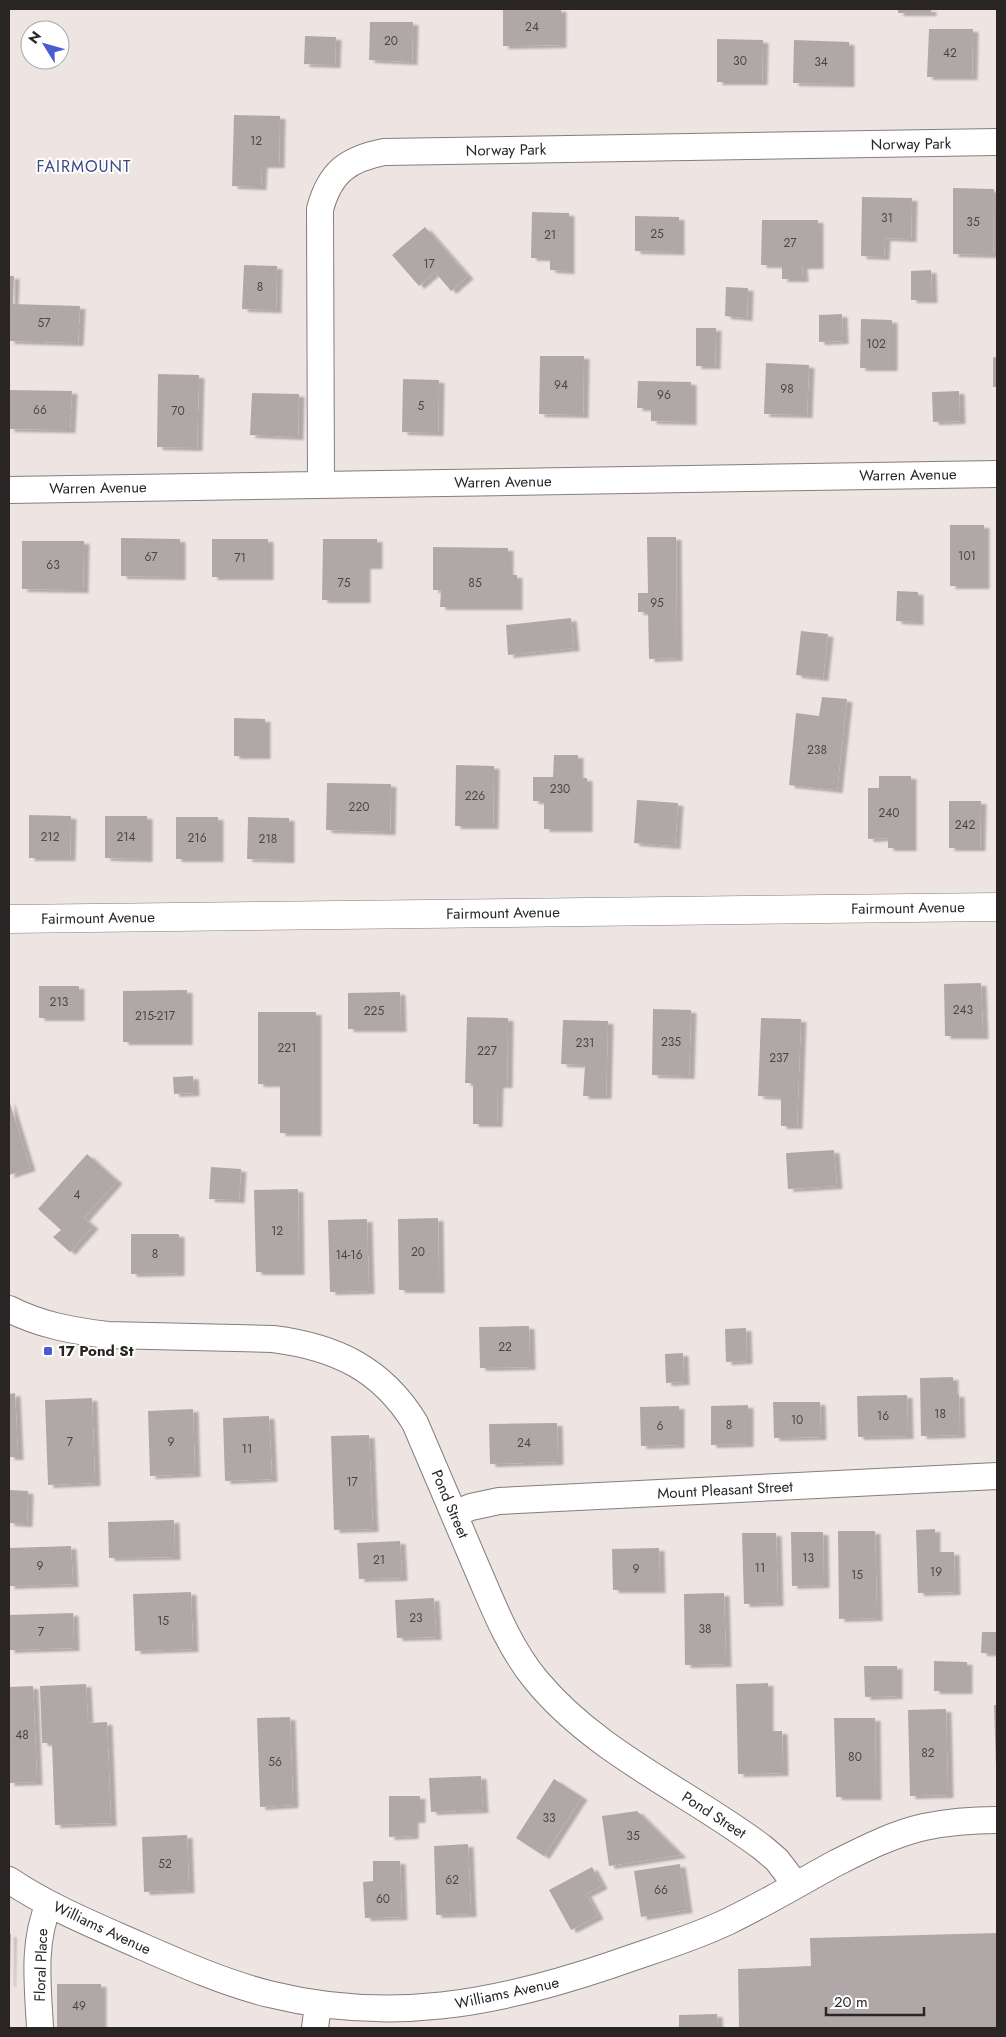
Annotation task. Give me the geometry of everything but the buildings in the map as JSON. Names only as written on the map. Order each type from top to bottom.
[{"type":"street","name":"Norway Park","points":[[321,485],[320,209],[330,181],[340,169],[356,160],[384,152],[997,142]]},
{"type":"street","name":"Warren Avenue","points":[[9,490],[997,474]]},
{"type":"street","name":"Fairmount Avenue","points":[[9,919],[997,907]]},
{"type":"street","name":"Pond Street","points":[[9,1309],[44,1323],[83,1332],[108,1335],[274,1339],[315,1346],[336,1353],[373,1375],[389,1388],[403,1404],[415,1423],[501,1623],[536,1680],[576,1719],[615,1750],[763,1848],[777,1860],[796,1885]]},
{"type":"street","name":"Mount Pleasant Street","points":[[454,1514],[471,1507],[499,1501],[997,1476]]},
{"type":"street","name":"Williams Avenue","points":[[9,1880],[49,1904],[202,1971],[266,1993],[317,2016],[373,2008],[435,2007],[465,2004],[531,1990],[705,1932],[873,1844],[899,1834],[945,1823],[997,1820]]},
{"type":"street","name":"Floral Place","points":[[40,2028],[38,1990],[39,1940],[41,1926],[49,1904]]},
{"type":"place","name":"17 Pond St","points":[[48,1351]]},
{"type":"district","name":"FAIRMOUNT","points":[[84,166]]}]
